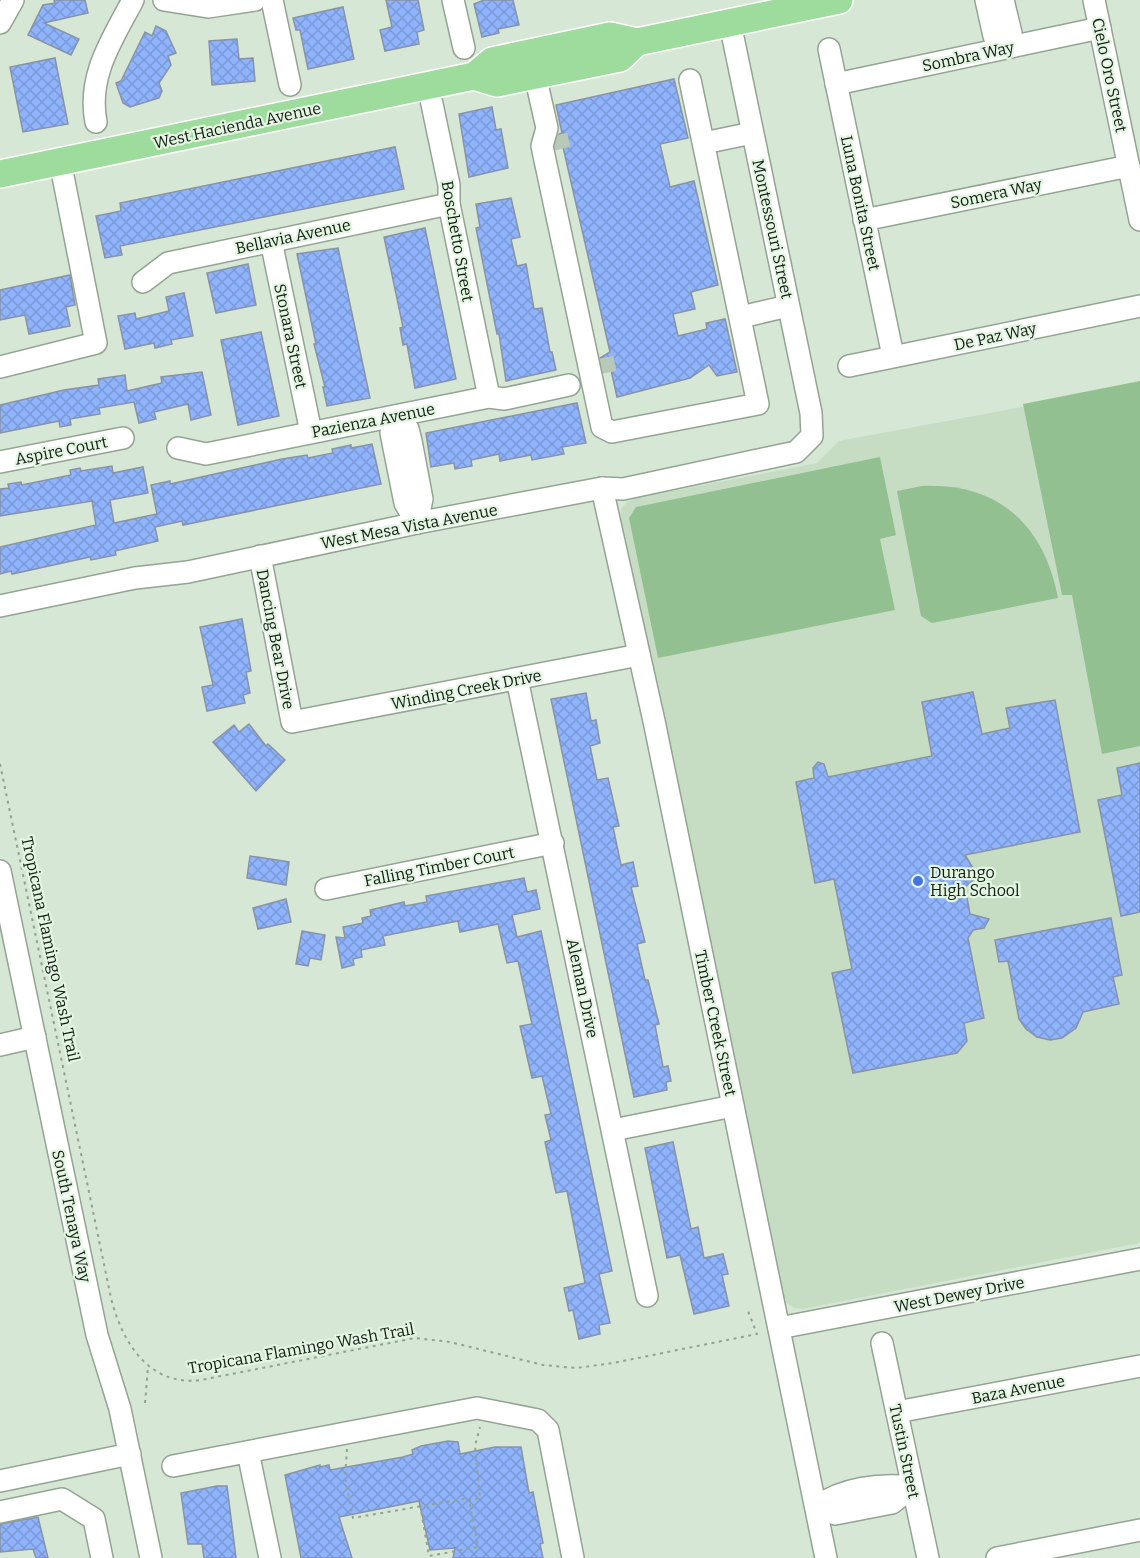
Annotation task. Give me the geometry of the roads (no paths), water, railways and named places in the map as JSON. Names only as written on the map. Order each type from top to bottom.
[{"type":"main road","name":"West Hacienda Avenue","points":[[474,76],[492,61],[610,36],[637,42],[839,0]]},
{"type":"main road","points":[[538,75],[544,63],[575,55],[610,36]]},
{"type":"main road","name":"West Hacienda Avenue","points":[[0,174],[474,76],[497,83],[538,75],[620,58],[637,42]]},
{"type":"street","points":[[0,23],[13,0]]},
{"type":"street","points":[[96,122],[93,98],[97,72],[132,0]]},
{"type":"street","points":[[164,0],[208,7],[255,0]]},
{"type":"street","points":[[272,0],[290,85]]},
{"type":"street","points":[[453,0],[464,48]]},
{"type":"street","name":"Cielo Oro Street","points":[[1094,0],[1140,220]]},
{"type":"street","points":[[996,8],[994,36],[1004,48]]},
{"type":"street","name":"Montessouri Street","points":[[729,23],[811,413],[812,436]]},
{"type":"street","name":"Sombra Way","points":[[836,84],[1100,28]]},
{"type":"street","name":"Luna Bonita Street","points":[[828,49],[893,357]]},
{"type":"street","points":[[538,75],[554,137],[542,146],[598,360],[595,394],[602,427],[612,432],[758,404],[690,80]]},
{"type":"street","name":"Boschetto Street","points":[[428,85],[448,185],[448,204],[489,397]]},
{"type":"street","points":[[704,143],[752,133]]},
{"type":"street","points":[[0,367],[96,343],[60,161]]},
{"type":"street","name":"Somera Way","points":[[864,220],[1129,166]]},
{"type":"street","name":"Bellavia Avenue","points":[[143,282],[168,263],[448,204]]},
{"type":"street","name":"Stonara Street","points":[[271,241],[311,432]]},
{"type":"street","points":[[741,317],[788,306]]},
{"type":"street","name":"De Paz Way","points":[[849,366],[1140,306]]},
{"type":"street","points":[[595,394],[598,360]]},
{"type":"street","name":"Pazienza Avenue","points":[[178,448],[207,454],[489,397],[504,399],[569,386]]},
{"type":"street","points":[[396,416],[391,433],[405,503],[417,523]]},
{"type":"street","name":"West Mesa Vista Avenue","points":[[0,606],[135,578],[188,572],[417,523],[602,488],[623,489],[796,452],[812,436]]},
{"type":"street","name":"Aspire Court","points":[[0,462],[123,438]]},
{"type":"street","name":"Timber Creek Street","points":[[602,488],[826,1558]]},
{"type":"street","name":"Dancing Bear Drive","points":[[260,556],[292,722]]},
{"type":"street","name":"Winding Creek Drive","points":[[292,722],[639,656]]},
{"type":"street","name":"Aleman Drive","points":[[517,680],[647,1296]]},
{"type":"street","name":"Falling Timber Court","points":[[326,889],[553,843]]},
{"type":"street","name":"South Tenaya Way","points":[[0,871],[97,1335],[120,1409],[151,1558]]},
{"type":"street","points":[[0,1045],[35,1037]]},
{"type":"street","points":[[613,1130],[733,1106]]},
{"type":"street","name":"West Dewey Drive","points":[[779,1328],[1140,1259]]},
{"type":"street","name":"Tustin Street","points":[[882,1343],[928,1558]]},
{"type":"street","name":"Baza Avenue","points":[[897,1412],[1140,1366]]},
{"type":"street","points":[[173,1466],[482,1409],[538,1420],[546,1426],[573,1558]]},
{"type":"street","points":[[248,1452],[270,1558]]},
{"type":"street","points":[[0,1481],[130,1454]]},
{"type":"street","points":[[816,1507],[835,1514],[882,1495],[912,1487]]},
{"type":"street","points":[[0,1512],[62,1499],[94,1519],[102,1558]]},
{"type":"street","points":[[997,1558],[1083,1550],[1140,1530]]},
{"type":"tunnel","points":[[557,135],[560,149]]},
{"type":"tunnel","points":[[603,358],[606,373]]},
{"type":"place","name":"Durango High School","points":[[918,881]]}]
